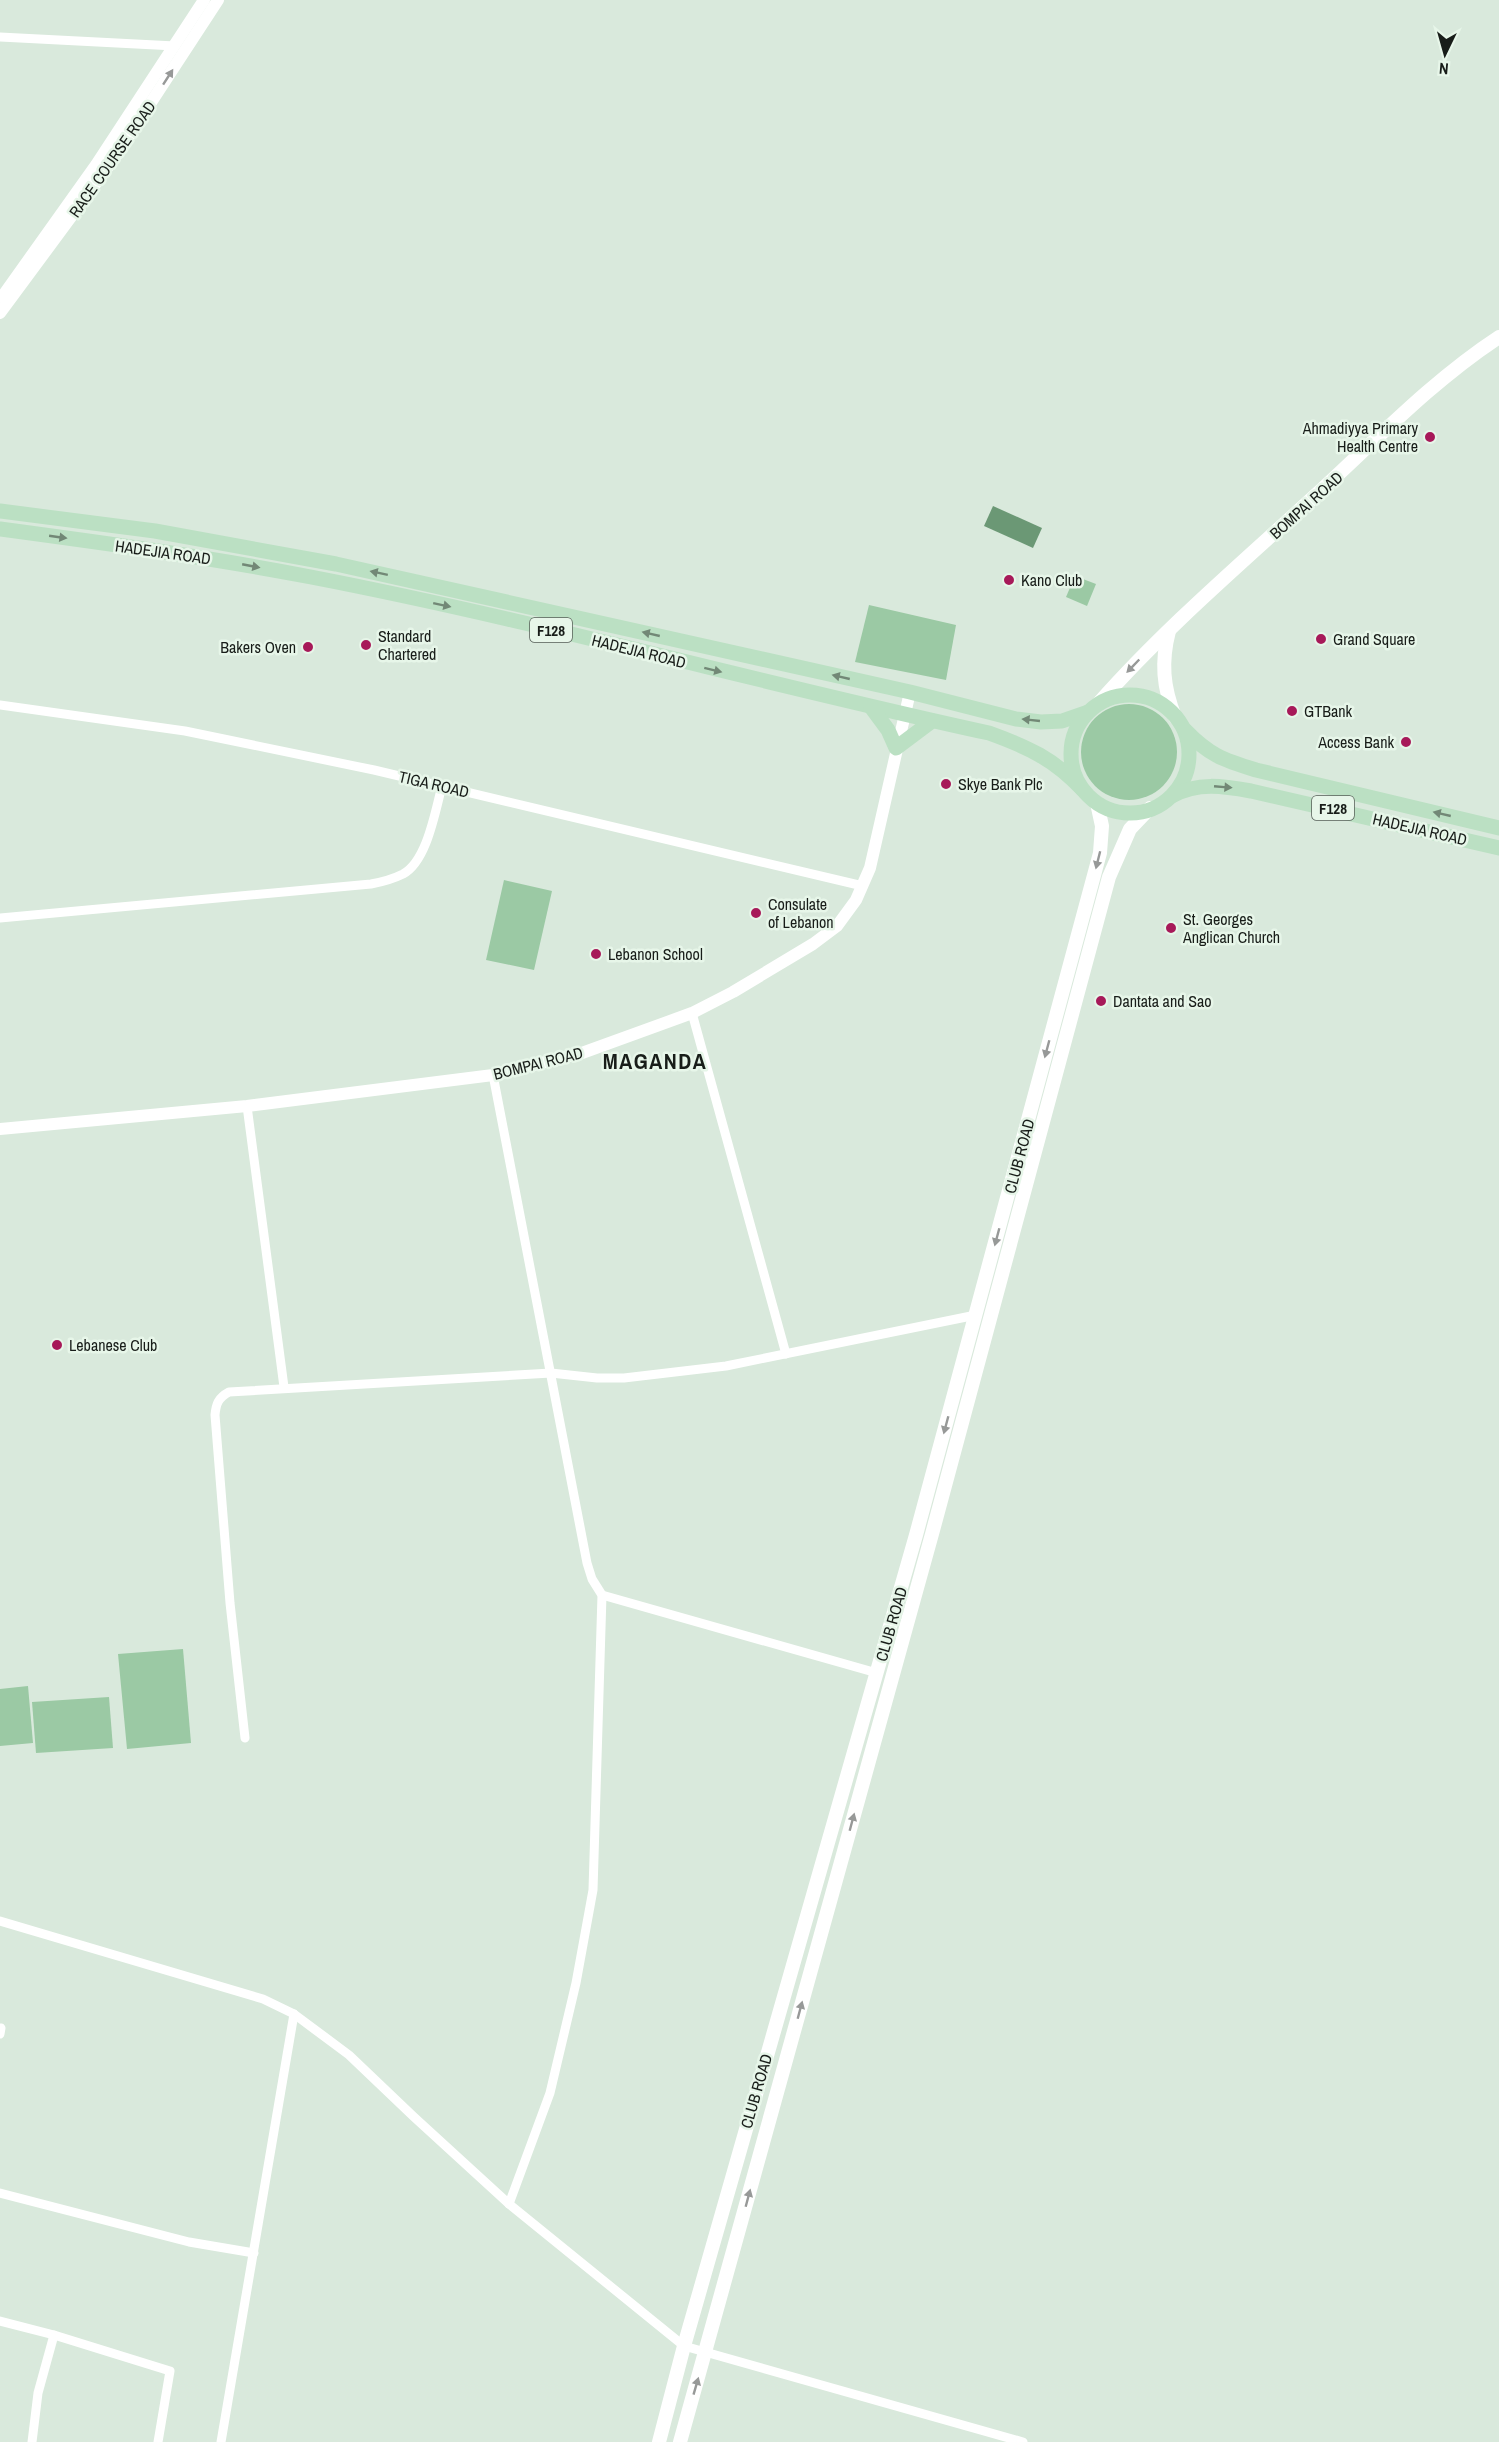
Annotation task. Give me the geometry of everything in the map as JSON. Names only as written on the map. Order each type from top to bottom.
[{"type":"main road","name":"BOMPAI ROAD","points":[[1093,708],[1170,629],[1383,433],[1447,377],[1499,337]]},
{"type":"main road","name":"HADEJIA ROAD","points":[[0,511],[155,531],[336,564],[910,692],[1016,719],[1041,722],[1062,720],[1093,708]]},
{"type":"main road","name":"HADEJIA ROAD","points":[[0,529],[168,552],[313,577],[508,619],[871,707],[989,733],[1020,744],[1064,770],[1083,790]]},
{"type":"main road","points":[[1167,799],[1178,788],[1187,765],[1187,741],[1168,699],[1163,674],[1170,629]]},
{"type":"main road","name":"F128","points":[[1093,708],[1118,696],[1139,696],[1159,703],[1178,721]]},
{"type":"main road","points":[[871,707],[888,730],[896,748],[932,721]]},
{"type":"main road","points":[[1083,790],[1072,766],[1072,741],[1078,725],[1093,708]]},
{"type":"main road","name":"HADEJIA ROAD","points":[[1178,721],[1210,753],[1230,762],[1499,828]]},
{"type":"main road","name":"HADEJIA ROAD","points":[[1167,799],[1184,790],[1200,786],[1223,786],[1330,808],[1499,848]]},
{"type":"main road","name":"F128","points":[[1083,790],[1097,803],[1115,811],[1135,813],[1167,799]]},
{"type":"main road","name":"CLUB ROAD","points":[[659,2442],[684,2346],[882,1657],[1100,853],[1102,826],[1097,803]]},
{"type":"main road","points":[[680,2442],[897,1661],[1109,877],[1130,829],[1150,808]]},
{"type":"main road","points":[[1056,1015],[1071,1019]]},
{"type":"main road","points":[[882,1657],[897,1661]]},
{"type":"street","name":"RACE COURSE ROAD","points":[[0,300],[96,165],[204,0]]},
{"type":"street","name":"RACE COURSE ROAD","points":[[0,313],[116,156],[218,0]]},
{"type":"street","points":[[0,37],[175,46]]},
{"type":"street","name":"BOMPAI ROAD","points":[[0,1129],[247,1106],[493,1075],[582,1053],[692,1013],[733,992],[813,944],[837,926],[856,900],[870,868],[903,714],[910,692]]},
{"type":"street","name":"TIGA ROAD","points":[[0,705],[185,730],[442,786],[863,886]]},
{"type":"street","points":[[0,918],[371,884],[391,879],[404,873],[418,859],[429,832],[442,786]]},
{"type":"street","points":[[692,1013],[786,1354]]},
{"type":"street","points":[[493,1075],[587,1563],[592,1579],[602,1595],[593,1890],[576,1983],[550,2093],[509,2204]]},
{"type":"street","points":[[247,1106],[284,1387]]},
{"type":"street","points":[[245,1738],[230,1603],[214,1415],[216,1404],[221,1396],[229,1392],[284,1387],[551,1373],[597,1378],[624,1378],[726,1366],[976,1315]]},
{"type":"street","points":[[602,1595],[877,1673]]},
{"type":"street","points":[[0,1921],[263,1999],[294,2014],[349,2055],[509,2204],[684,2346],[1023,2442]]},
{"type":"street","points":[[221,2442],[294,2014]]},
{"type":"street","points":[[0,2193],[189,2242],[254,2253]]},
{"type":"street","points":[[0,2321],[54,2335],[170,2371],[158,2442]]},
{"type":"street","points":[[32,2442],[38,2393],[54,2335]]},
{"type":"shaded area","points":[[993,506],[1042,528],[1033,548],[984,526]]},
{"type":"shaded area","points":[[1075,576],[1096,584],[1087,606],[1066,597]]},
{"type":"shaded area","points":[[869,605],[956,625],[946,680],[855,662]]},
{"type":"shaded area","points":[[1129,704],[1148,707],[1163,718],[1174,733],[1177,752],[1174,771],[1163,786],[1148,797],[1129,800],[1110,797],[1095,786],[1084,771],[1081,752],[1084,733],[1095,718],[1110,707]]},
{"type":"shaded area","points":[[504,880],[552,891],[534,970],[486,960]]},
{"type":"shaded area","points":[[183,1649],[191,1743],[127,1749],[118,1654]]},
{"type":"shaded area","points":[[28,1686],[33,1743],[0,1746],[0,1689]]},
{"type":"shaded area","points":[[109,1697],[113,1748],[36,1753],[32,1702]]},
{"type":"place","name":"Ahmadiyya Primary Health Centre","points":[[1430,437]]},
{"type":"place","name":"Kano Club","points":[[1009,580]]},
{"type":"place","name":"Grand Square","points":[[1321,639]]},
{"type":"place","name":"Standard Chartered","points":[[366,645]]},
{"type":"place","name":"Bakers Oven","points":[[308,647]]},
{"type":"place","name":"GTBank","points":[[1292,711]]},
{"type":"place","name":"Access Bank","points":[[1406,742]]},
{"type":"place","name":"Skye Bank Plc","points":[[946,784]]},
{"type":"place","name":"Consulate of Lebanon","points":[[756,913]]},
{"type":"place","name":"St. Georges Anglican Church","points":[[1171,928]]},
{"type":"place","name":"Lebanon School","points":[[596,954]]},
{"type":"place","name":"Dantata and Sao","points":[[1101,1001]]},
{"type":"place","name":"Lebanese Club","points":[[57,1345]]},
{"type":"district","name":"MAGANDA","points":[[655,1061]]}]
